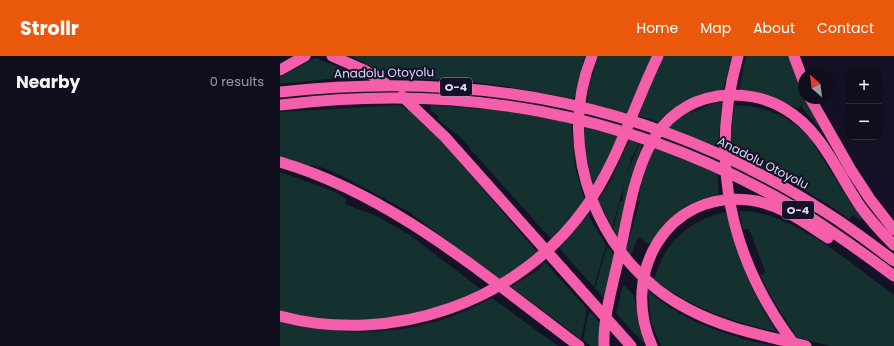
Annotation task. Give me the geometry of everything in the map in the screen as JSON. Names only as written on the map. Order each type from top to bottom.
[{"type":"highway","points":[[280,70],[305,56]]},
{"type":"highway","points":[[332,56],[381,81],[420,112],[469,164],[631,346]]},
{"type":"highway","points":[[592,56],[584,81],[579,115],[579,144],[586,180],[597,213],[610,237],[632,266],[658,290],[688,309],[712,320],[806,346]]},
{"type":"highway","points":[[280,316],[298,321],[339,326],[372,326],[400,323],[438,314],[463,305],[486,294],[518,274],[538,259],[564,234],[593,195],[616,155],[658,56]]},
{"type":"highway","points":[[738,56],[732,80],[726,117],[724,152],[727,186],[734,225],[752,277],[766,304],[795,346]]},
{"type":"highway","points":[[794,56],[798,68]]},
{"type":"highway","name":"Anadolu Otoyolu","points":[[280,92],[372,84],[452,86],[514,93],[586,108],[629,120],[698,145],[758,174],[831,216],[894,261]]},
{"type":"highway","points":[[604,346],[607,310],[635,183],[643,158],[657,133],[669,120],[690,106],[705,99],[734,95],[756,97],[784,108],[802,121],[823,146],[861,207],[894,245]]},
{"type":"highway","name":"Anadolu Otoyolu","points":[[280,104],[375,97],[450,99],[546,111],[622,131],[656,142],[735,175],[787,203],[894,276]]},
{"type":"highway","points":[[813,104],[870,200],[894,230]]},
{"type":"highway","points":[[280,162],[310,172],[371,199],[409,222],[579,346]]},
{"type":"highway","points":[[652,346],[642,319],[641,285],[645,268],[654,247],[666,231],[678,220],[701,206],[731,199],[750,200],[767,204],[783,211],[858,255],[868,257]]},
{"type":"green space","points":[[351,56],[585,56],[574,99],[510,87],[458,80],[392,78]]},
{"type":"green space","points":[[598,56],[653,56],[629,114],[587,103],[589,86]]},
{"type":"green space","points":[[664,56],[732,56],[723,90],[704,94],[688,100],[672,109],[658,122],[639,116],[649,87]]},
{"type":"green space","points":[[746,56],[789,56],[798,81],[798,104],[802,104],[797,109],[769,95],[739,90]]},
{"type":"green space","points":[[315,58],[349,71],[349,77],[280,84],[280,77]]},
{"type":"green space","points":[[722,102],[718,147],[668,128],[677,118],[690,111],[691,113],[712,104]]},
{"type":"green space","points":[[802,104],[807,104],[822,131],[803,109]]},
{"type":"green space","points":[[399,105],[409,110],[429,130],[431,129],[538,253],[501,281],[409,212],[324,168],[309,166],[280,157],[280,112]]},
{"type":"green space","points":[[431,105],[497,110],[571,122],[575,167],[585,201],[552,240],[468,145],[438,119],[439,117],[430,109]]},
{"type":"green space","points":[[734,105],[756,107],[776,113],[794,123],[802,130],[810,138],[851,204],[863,219],[860,220],[853,215],[849,219],[791,182],[730,151]]},
{"type":"green space","points":[[584,126],[620,136],[594,188],[585,153]]},
{"type":"green space","points":[[629,140],[640,142],[631,159],[612,228],[598,200],[611,181]]},
{"type":"green space","points":[[641,142],[643,143],[632,173],[617,236],[613,229],[620,202],[623,201],[626,178]]},
{"type":"green space","points":[[652,147],[673,153],[717,172],[719,194],[683,207],[684,209],[649,244],[638,237],[631,255],[626,250],[640,201],[638,201],[642,179]]},
{"type":"green space","points":[[280,172],[333,191],[346,199],[345,204],[376,216],[410,235],[483,291],[418,315],[346,323],[280,311]]},
{"type":"green space","points":[[739,211],[759,213],[779,219],[800,229],[841,255],[894,295],[894,346],[831,346],[797,338],[772,298],[760,275],[766,273],[749,229],[743,229]]},
{"type":"green space","points":[[726,212],[746,275],[777,332],[712,312],[681,298],[654,279],[665,254],[680,235],[689,227],[700,221]]},
{"type":"green space","points":[[588,215],[606,245],[594,287],[559,248]]},
{"type":"green space","points":[[607,246],[614,255],[604,299],[595,288]]},
{"type":"green space","points":[[545,262],[587,309],[581,339],[511,287],[538,270]]},
{"type":"green space","points":[[623,285],[634,295],[639,327],[645,345],[616,313]]},
{"type":"green space","points":[[648,291],[677,312],[708,327],[759,343],[776,346],[661,346],[651,322]]},
{"type":"green space","points":[[492,298],[558,346],[280,346],[280,321],[300,326],[343,331],[387,331],[409,328],[450,317]]},
{"type":"green space","points":[[589,311],[599,322],[599,346],[591,346],[583,340]]}]
